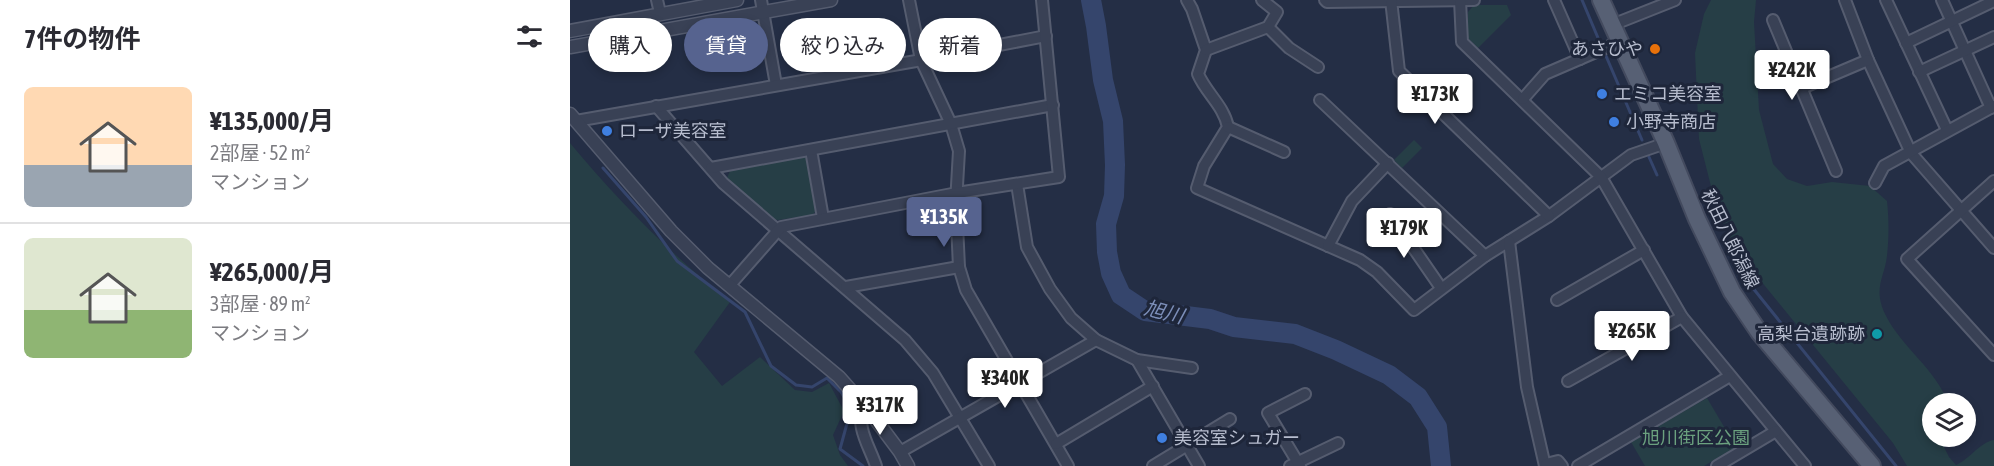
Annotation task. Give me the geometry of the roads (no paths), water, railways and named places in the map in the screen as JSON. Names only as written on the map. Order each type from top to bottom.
[{"type":"main road","name":"秋田八郎潟線","points":[[1601,0],[1666,143],[1697,219],[1732,292],[1759,332],[1872,466]]},
{"type":"street","points":[[657,0],[660,13]]},
{"type":"street","points":[[570,31],[736,0]]},
{"type":"street","points":[[760,0],[776,85]]},
{"type":"street","points":[[570,47],[831,0]]},
{"type":"street","points":[[909,0],[918,45]]},
{"type":"street","points":[[730,285],[781,226],[957,193],[1059,177],[1042,0]]},
{"type":"street","points":[[1187,0],[1206,50],[1198,74],[1203,85],[1226,116],[1228,127],[1204,166],[1197,188],[1360,260],[1377,272],[1414,310],[1485,256],[1549,216],[1632,155],[1666,143]]},
{"type":"street","points":[[1206,50],[1268,27],[1276,12],[1262,0]]},
{"type":"street","points":[[1325,0],[1327,2],[1474,0]]},
{"type":"street","points":[[1391,0],[1399,71],[1549,216]]},
{"type":"street","points":[[1460,0],[1462,42],[1601,177],[1683,317],[1805,466]]},
{"type":"street","points":[[1554,0],[1580,59]]},
{"type":"street","points":[[1612,25],[1675,0]]},
{"type":"street","points":[[1845,0],[1868,60],[1911,153],[1994,248]]},
{"type":"street","points":[[1875,183],[1884,166],[1993,107],[1942,0]]},
{"type":"street","points":[[1906,43],[1994,1]]},
{"type":"street","points":[[1891,2],[1906,43],[1947,130]]},
{"type":"street","points":[[1773,20],[1836,171]]},
{"type":"street","points":[[1268,27],[1288,48],[1318,68]]},
{"type":"street","points":[[1002,44],[1046,36]]},
{"type":"street","points":[[1920,72],[1994,37]]},
{"type":"street","points":[[1522,99],[1545,74],[1619,42]]},
{"type":"street","points":[[1802,88],[1868,60]]},
{"type":"street","points":[[573,118],[656,106],[918,61]]},
{"type":"street","points":[[927,72],[951,124],[959,151],[957,193],[959,267],[966,290],[1068,466]]},
{"type":"street","points":[[1320,100],[1485,256]]},
{"type":"street","points":[[711,168],[1053,105]]},
{"type":"street","points":[[656,106],[723,183],[905,340],[933,373],[989,466]]},
{"type":"street","points":[[573,118],[678,238],[708,268],[839,377],[864,405],[908,466]]},
{"type":"street","points":[[1228,127],[1284,152]]},
{"type":"street","points":[[811,150],[823,218]]},
{"type":"street","points":[[1328,246],[1353,201],[1388,163]]},
{"type":"street","points":[[1994,181],[1907,259],[1994,355]]},
{"type":"street","points":[[1017,184],[1027,247],[1050,289],[1071,318],[1096,340],[1137,360],[1192,369]]},
{"type":"street","points":[[1390,214],[1441,288]]},
{"type":"street","points":[[1509,241],[1527,387],[1545,465],[1558,461],[1562,466]]},
{"type":"street","points":[[1557,300],[1644,250]]},
{"type":"street","points":[[846,287],[959,267]]},
{"type":"street","points":[[1568,381],[1683,317]]},
{"type":"street","points":[[900,452],[1096,340]]},
{"type":"street","points":[[1137,360],[1199,466]]},
{"type":"street","points":[[1578,466],[1730,376]]},
{"type":"street","points":[[1056,444],[1153,386]]},
{"type":"street","points":[[1305,394],[1268,413],[1296,465],[1338,443]]},
{"type":"street","points":[[864,405],[860,417],[863,432],[876,466]]},
{"type":"street","points":[[1153,466],[1230,419]]},
{"type":"street","points":[[1717,466],[1776,431]]},
{"type":"waterway","name":"旭川","points":[[1091,0],[1103,80],[1113,121],[1114,196],[1106,224],[1107,252],[1111,273],[1121,295],[1145,311],[1210,319],[1234,327],[1295,334],[1389,375],[1418,397],[1437,427],[1441,466]]},
{"type":"waterway","points":[[1582,0],[1601,45]]},
{"type":"waterway","points":[[1606,56],[1642,140]]},
{"type":"waterway","points":[[1649,157],[1657,175]]},
{"type":"waterway","points":[[603,168],[646,217],[677,261],[745,312],[771,366],[796,385],[812,387],[827,378],[841,392],[851,409],[840,449],[863,466]]},
{"type":"waterway","points":[[1744,277],[1896,466]]},
{"type":"place","name":"あさひや","points":[[1655,49]]},
{"type":"place","name":"エミコ美容室","points":[[1602,94]]},
{"type":"place","name":"小野寺商店","points":[[1614,122]]},
{"type":"place","name":"ローザ美容室","points":[[607,131]]},
{"type":"place","name":"高梨台遺跡跡","points":[[1877,334]]},
{"type":"place","name":"美容室シュガー","points":[[1162,438]]},
{"type":"park label","name":"旭川街区公園","points":[[1696,438]]}]
